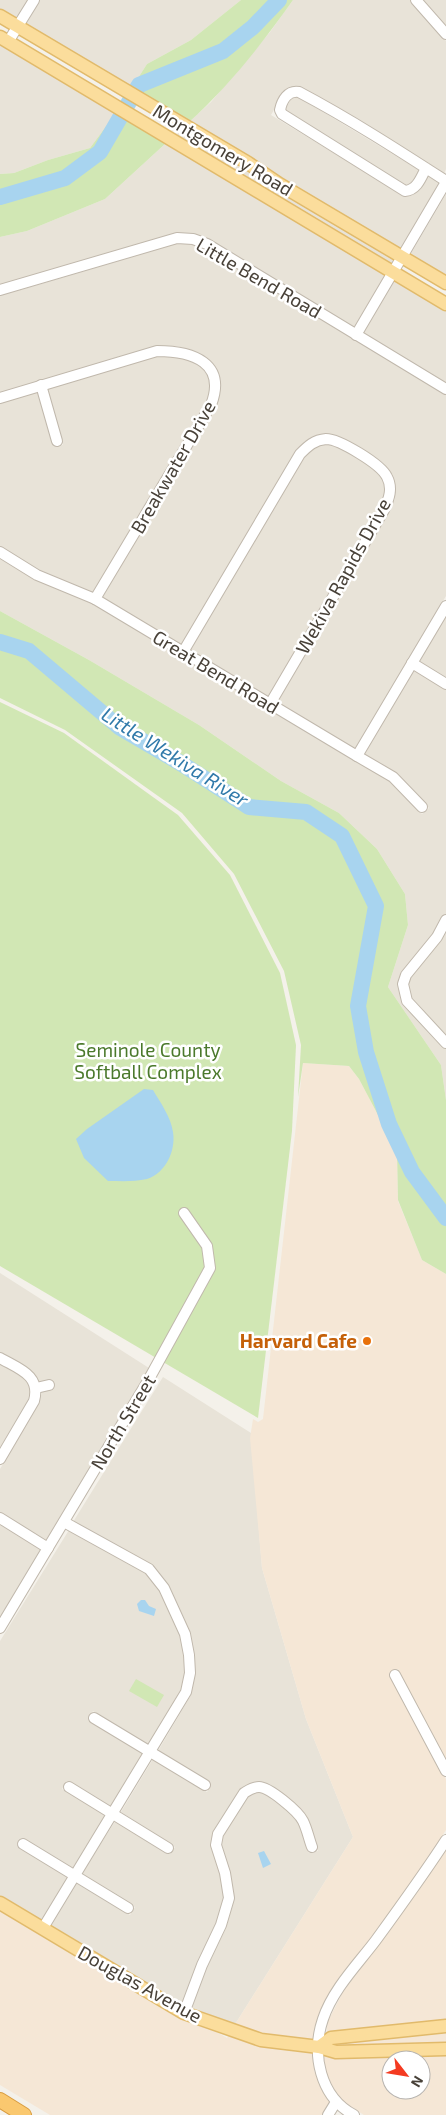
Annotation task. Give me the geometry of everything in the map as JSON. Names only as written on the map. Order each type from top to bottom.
[{"type":"highway","points":[[0,2100],[24,2115]]},
{"type":"main road","name":"Montgomery Road","points":[[0,16],[446,283]]},
{"type":"main road","name":"Montgomery Road","points":[[4,40],[446,304]]},
{"type":"main road","name":"Douglas Avenue","points":[[0,1903],[184,2013],[260,2040],[318,2047],[336,2052],[446,2049]]},
{"type":"main road","points":[[318,2047],[331,2038],[446,2026]]},
{"type":"street","points":[[4,40],[18,27],[34,0]]},
{"type":"street","points":[[416,0],[446,34]]},
{"type":"street","points":[[356,335],[446,182],[426,168],[306,96],[294,91],[289,93],[281,104],[280,110],[282,114],[405,191],[416,186],[426,168]]},
{"type":"street","name":"Little Bend Road","points":[[0,290],[177,238],[192,239],[207,244],[446,389]]},
{"type":"street","name":"Breakwater Drive","points":[[0,398],[157,351],[176,351],[192,355],[206,363],[216,380],[215,394],[210,405],[95,599]]},
{"type":"street","points":[[41,385],[57,441]]},
{"type":"street","name":"Wekiva Rapids Drive","points":[[183,652],[300,454],[309,444],[317,440],[328,439],[340,443],[371,461],[379,466],[387,476],[390,497],[270,704]]},
{"type":"street","name":"Great Bend Road","points":[[0,552],[37,575],[95,599],[392,777],[422,807]]},
{"type":"street","points":[[357,756],[446,606]]},
{"type":"street","points":[[412,663],[446,684]]},
{"type":"street","points":[[446,920],[437,937],[406,975],[403,984],[407,1001],[446,1043]]},
{"type":"street","name":"North Street","points":[[0,1628],[150,1379],[210,1268],[207,1246],[184,1213]]},
{"type":"street","points":[[0,1358],[30,1376],[36,1388],[34,1401],[0,1459]]},
{"type":"street","points":[[36,1388],[48,1385]]},
{"type":"street","points":[[0,1518],[48,1548]]},
{"type":"street","points":[[43,1928],[114,1814],[186,1692],[190,1673],[185,1634],[164,1588],[149,1569],[64,1522]]},
{"type":"street","points":[[395,1675],[446,1771]]},
{"type":"street","points":[[94,1718],[205,1785]]},
{"type":"street","points":[[184,2013],[202,1965],[221,1926],[229,1898],[225,1873],[216,1845],[218,1834],[244,1792],[250,1788],[261,1786],[296,1811],[302,1820],[312,1847]]},
{"type":"street","points":[[69,1787],[168,1848]]},
{"type":"street","points":[[354,2115],[336,2102],[319,2070],[318,2047],[323,2019],[338,1990],[413,1890],[446,1840]]},
{"type":"street","points":[[23,1844],[128,1908]]},
{"type":"street","points":[[328,2115],[336,2102]]},
{"type":"shaded area","points":[[0,0],[28,0],[16,20],[0,11]]},
{"type":"shaded area","points":[[40,0],[241,0],[191,40],[147,64],[131,89],[25,26]]},
{"type":"shaded area","points":[[293,0],[410,0],[446,41],[446,169],[444,174],[300,98],[419,170],[412,182],[405,186],[275,108],[271,115],[403,195],[419,190],[428,175],[440,183],[400,251],[188,123],[211,102],[270,32]]},
{"type":"shaded area","points":[[422,0],[446,0],[446,27]]},
{"type":"shaded area","points":[[0,43],[116,113],[90,148],[48,160],[14,173],[0,174]]},
{"type":"shaded area","points":[[181,130],[395,259],[391,266],[173,136]]},
{"type":"shaded area","points":[[166,143],[386,274],[354,328],[209,240],[192,234],[175,233],[0,285],[0,237],[27,231],[105,199]]},
{"type":"shaded area","points":[[446,194],[446,278],[409,257]]},
{"type":"shaded area","points":[[179,243],[192,243],[205,248],[446,394],[446,596],[355,749],[277,703],[395,499],[392,475],[383,463],[342,439],[327,434],[305,441],[296,452],[181,646],[102,598],[215,407],[220,395],[221,380],[210,361],[194,351],[177,346],[155,346],[0,393],[0,295]]},
{"type":"shaded area","points":[[395,279],[446,309],[446,384],[363,334]]},
{"type":"shaded area","points":[[176,355],[190,359],[203,367],[210,380],[210,393],[206,403],[93,593],[40,571],[0,547],[0,403],[38,391],[54,446],[63,445],[47,388],[158,356]]},
{"type":"shaded area","points":[[328,444],[338,447],[376,469],[383,478],[385,495],[268,697],[189,651],[304,457],[312,448]]},
{"type":"shaded area","points":[[0,557],[54,588],[93,603],[390,781],[422,814],[429,808],[408,785],[364,755],[414,670],[446,689],[446,1100],[441,1065],[388,987],[408,925],[405,894],[377,849],[339,813],[281,781],[199,725],[89,660],[0,611]]},
{"type":"shaded area","points":[[446,616],[446,678],[419,662]]},
{"type":"shaded area","points":[[303,1063],[349,1066],[359,1079],[397,1151],[398,1201],[422,1260],[446,1274],[446,1762],[398,1669],[389,1673],[446,1779],[446,1830],[409,1887],[334,1987],[319,2016],[314,2042],[261,2036],[234,2026],[353,1837],[306,1719],[262,1568],[250,1438],[253,1419],[258,1422],[263,1419]]},
{"type":"shaded area","points":[[0,1273],[149,1368],[46,1541],[0,1513],[0,1469],[39,1403],[42,1392],[40,1383],[34,1374],[0,1353]]},
{"type":"shaded area","points":[[0,1363],[27,1379],[31,1391],[29,1399],[0,1448]]},
{"type":"shaded area","points":[[163,1377],[251,1433],[262,1568],[306,1719],[353,1837],[234,2026],[191,2010],[207,1967],[226,1928],[234,1900],[230,1873],[222,1845],[223,1836],[248,1796],[260,1791],[292,1814],[298,1822],[309,1853],[318,1851],[307,1819],[276,1789],[259,1782],[249,1784],[241,1789],[213,1831],[212,1846],[220,1873],[224,1897],[217,1923],[198,1963],[181,2006],[0,1897],[0,1641],[69,1530],[145,1572],[160,1590],[180,1635],[185,1672],[182,1690],[149,1745],[93,1711],[88,1719],[144,1753],[112,1807],[67,1781],[62,1789],[107,1815],[73,1869],[22,1838],[17,1845],[130,1915],[135,1907],[81,1874],[116,1820],[170,1854],[175,1847],[121,1812],[153,1759],[207,1792],[211,1784],[158,1751],[191,1695],[195,1674],[190,1633],[169,1587],[73,1522]]},
{"type":"shaded area","points":[[0,1523],[42,1549],[0,1618]]},
{"type":"shaded area","points":[[446,1849],[446,2021],[326,2035],[328,2021],[343,1992],[417,1893]]},
{"type":"shaded area","points":[[0,1908],[227,2038],[229,2034],[314,2051],[314,2071],[330,2102],[322,2115],[50,2115],[0,2085]]},
{"type":"shaded area","points":[[446,2030],[446,2044],[336,2047],[329,2045],[333,2042]]},
{"type":"shaded area","points":[[324,2053],[381,2053],[381,2100],[431,2100],[431,2054],[446,2054],[446,2115],[364,2115],[339,2099],[324,2069]]},
{"type":"green space","points":[[241,0],[293,0],[244,64],[217,95],[188,123],[131,89],[147,64],[191,40]]},
{"type":"green space","points":[[116,113],[166,143],[105,199],[27,231],[0,237],[0,174],[14,173],[48,160],[90,148]]},
{"type":"green space","points":[[0,611],[89,660],[199,725],[281,781],[339,813],[377,849],[405,894],[408,925],[388,987],[441,1065],[446,1100],[446,1274],[422,1260],[398,1200],[397,1151],[359,1079],[349,1066],[303,1063],[298,1097],[301,1045],[284,971],[234,874],[182,813],[65,730],[0,698]]},
{"type":"green space","name":"Seminole County Softball Complex","points":[[0,702],[64,733],[178,815],[230,875],[280,973],[296,1045],[292,1131],[258,1418],[0,1266]]},
{"type":"green space","points":[[136,1679],[164,1695],[157,1707],[129,1691]]},
{"type":"water","points":[[144,1089],[153,1090],[170,1121],[174,1139],[171,1153],[160,1172],[154,1176],[132,1181],[108,1181],[84,1158],[76,1139],[87,1129]]},
{"type":"water","points":[[141,1600],[145,1600],[149,1606],[156,1609],[154,1616],[139,1611],[137,1604]]},
{"type":"water","points":[[264,1851],[271,1864],[263,1868],[258,1853]]},
{"type":"waterway","name":"Little Wekiva River","points":[[0,197],[65,178],[100,152],[139,85],[223,51],[253,27],[279,0]]},
{"type":"waterway","name":"Little Wekiva River","points":[[0,642],[29,651],[119,727],[182,764],[249,807],[306,812],[342,836],[376,906],[358,1006],[366,1052],[389,1124],[412,1172],[446,1218]]},
{"type":"place","name":"Harvard Cafe","points":[[367,1341]]}]
